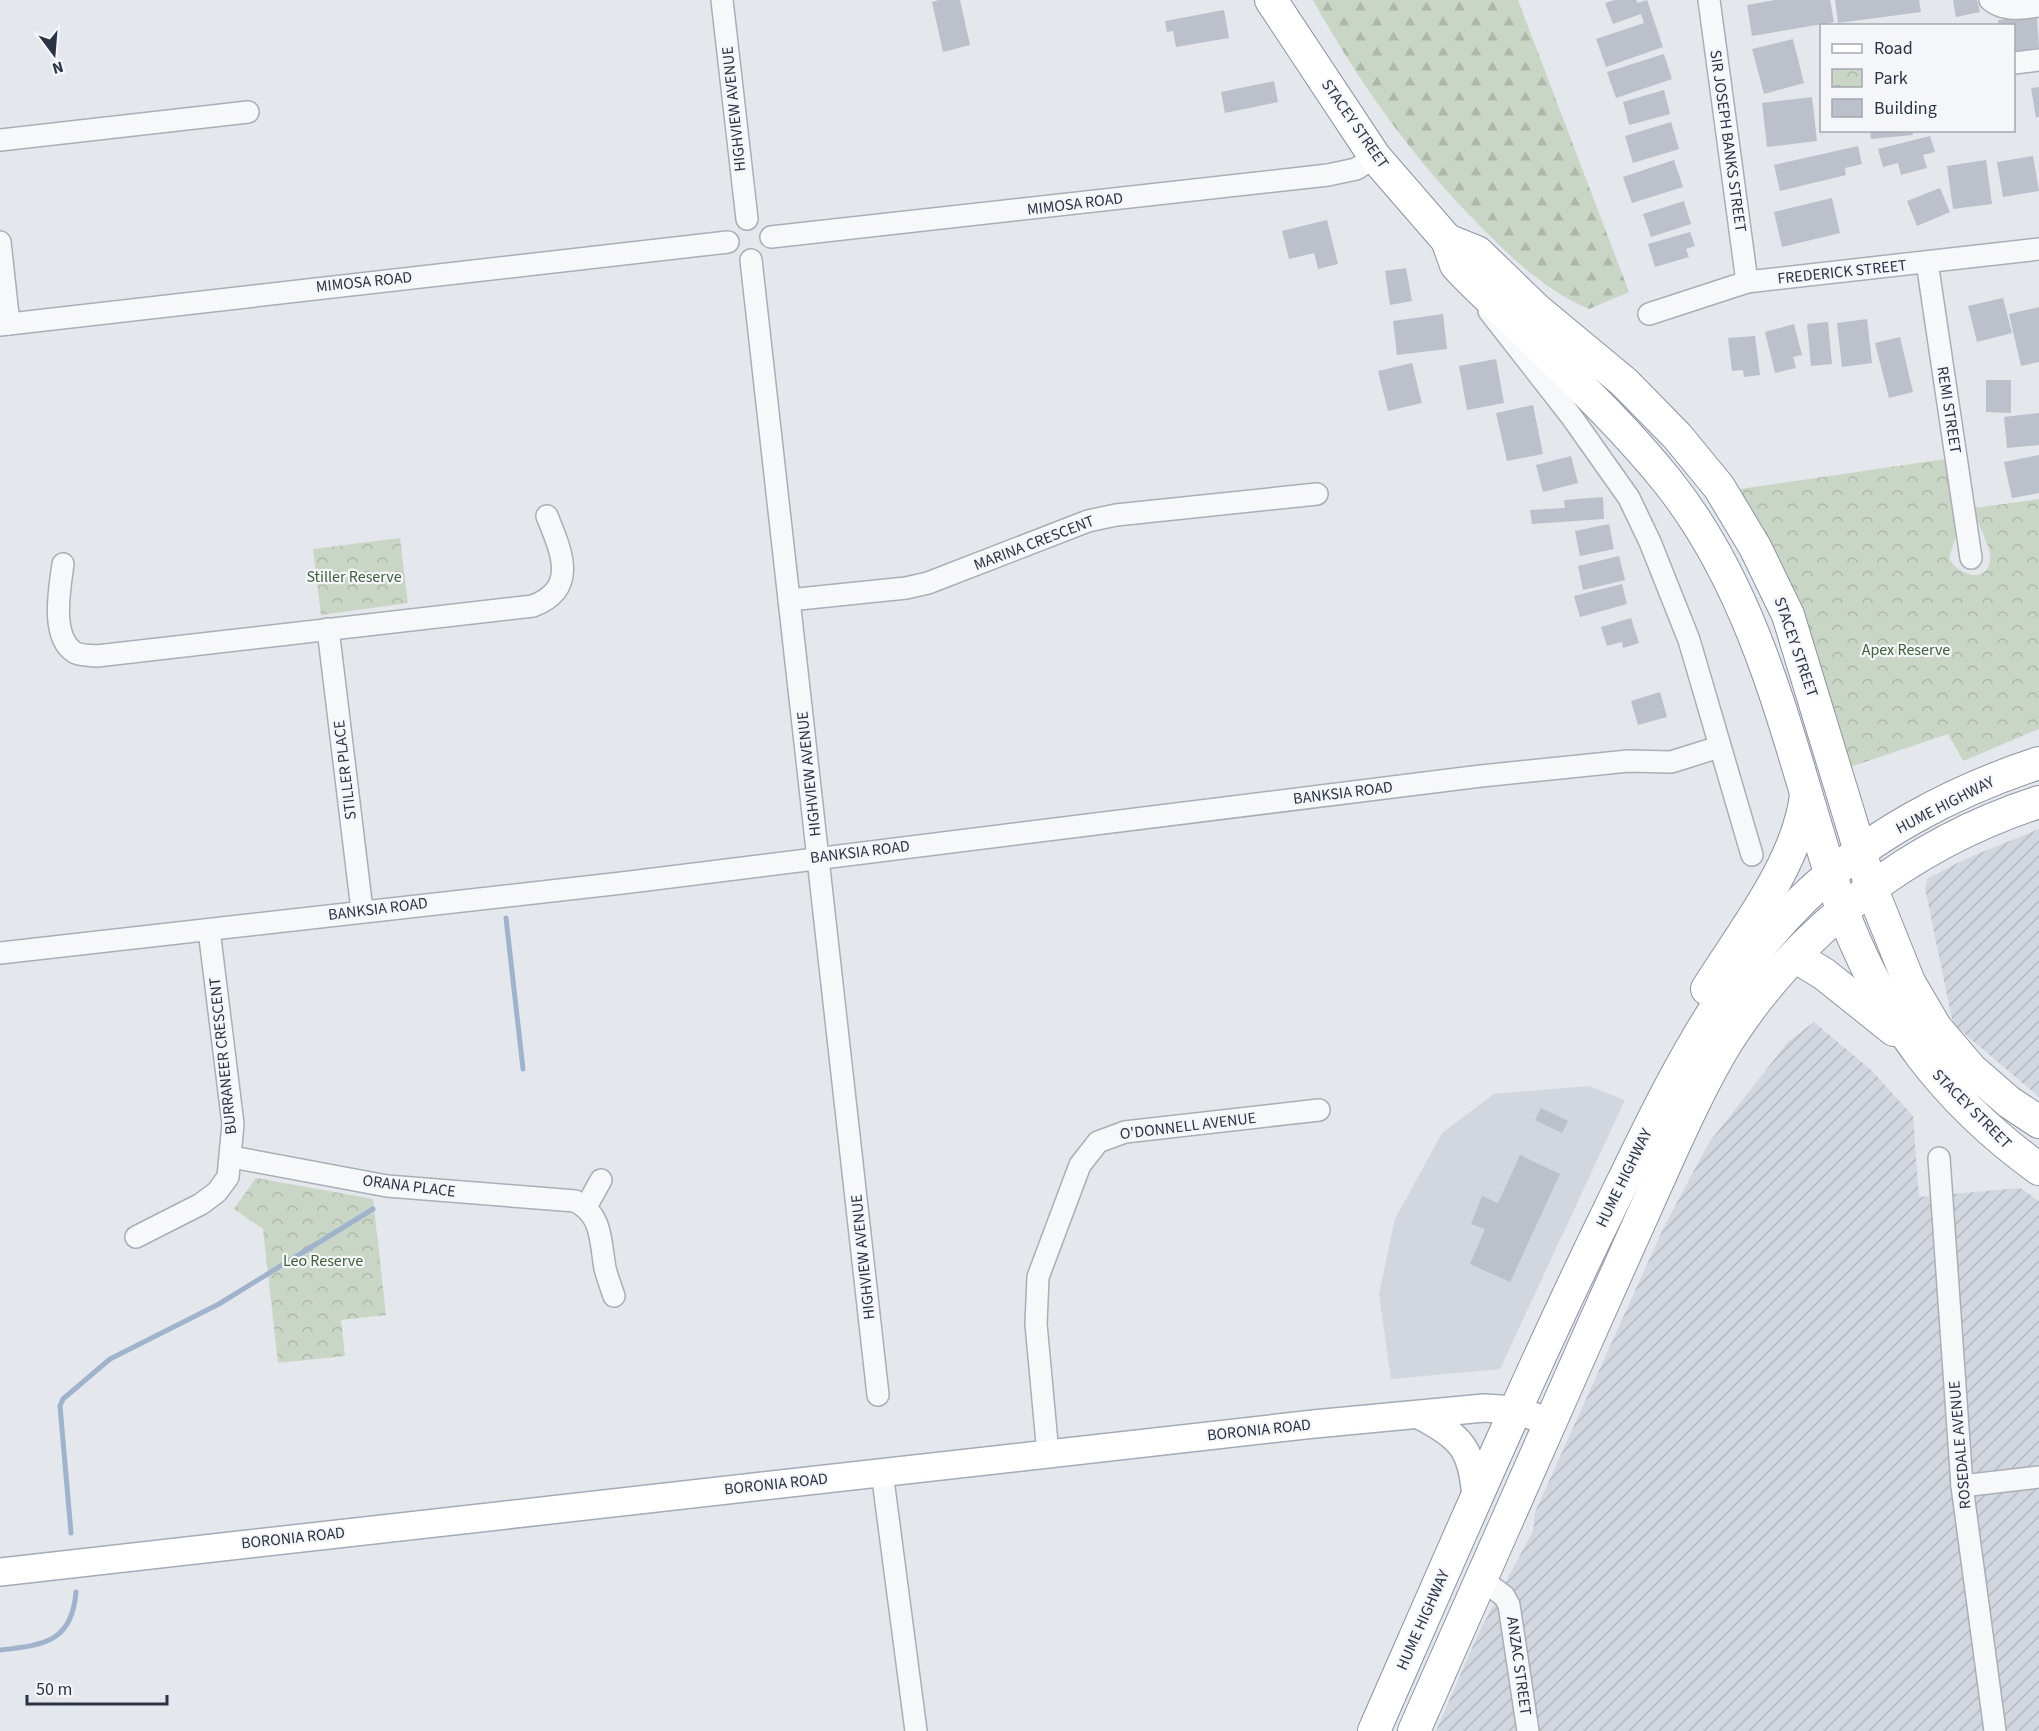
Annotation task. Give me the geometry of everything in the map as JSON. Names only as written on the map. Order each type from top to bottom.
[{"type":"highway","name":"STACEY STREET","points":[[1271,0],[1375,157],[1447,240],[1456,265],[1623,433],[1668,482],[1692,516],[1742,606],[1760,650],[1830,874],[1854,942],[1907,1040],[1949,1090],[1983,1125],[2039,1169]]},
{"type":"highway","name":"STACEY STREET","points":[[1447,240],[1477,252],[1536,309],[1624,382],[1677,436],[1719,487],[1755,548],[1788,615],[1870,887],[1909,982],[1936,1028],[1971,1069],[2009,1101],[2039,1122]]},
{"type":"highway","name":"HUME HIGHWAY","points":[[1374,1731],[1556,1319],[1658,1106],[1699,1034],[1740,975],[1788,916],[1830,874],[1910,820],[1979,784],[2039,763]]},
{"type":"highway","points":[[1658,1106],[1701,998],[1788,855],[1804,814],[1806,795]]},
{"type":"highway","name":"HUME HIGHWAY","points":[[1414,1731],[1550,1422],[1714,1064],[1749,1012],[1796,957],[1870,887],[1935,846],[2011,811],[2039,802]]},
{"type":"highway","points":[[1796,957],[1824,974],[1907,1040]]},
{"type":"main road","name":"BORONIA ROAD","points":[[0,1572],[1419,1414],[1484,1408],[1515,1410],[1550,1422]]},
{"type":"main road","points":[[1419,1414],[1448,1430],[1464,1449],[1474,1469],[1476,1499]]},
{"type":"street","name":"HIGHVIEW AVENUE","points":[[722,0],[747,219]]},
{"type":"street","name":"SIR JOSEPH BANKS STREET","points":[[1709,0],[1747,282]]},
{"type":"street","points":[[1990,0],[1998,7],[2007,9],[2039,6]]},
{"type":"street","points":[[2015,63],[2039,60]]},
{"type":"street","points":[[0,141],[248,112]]},
{"type":"street","name":"MIMOSA ROAD","points":[[771,237],[1343,173],[1356,169],[1375,157]]},
{"type":"street","points":[[747,219],[763,223],[771,237],[764,255],[751,260],[736,256],[728,242],[733,226],[747,219]]},
{"type":"street","points":[[0,242],[4,325]]},
{"type":"street","name":"MIMOSA ROAD","points":[[4,325],[728,242]]},
{"type":"street","name":"FREDERICK STREET","points":[[1649,314],[1747,282],[2039,249]]},
{"type":"street","name":"HIGHVIEW AVENUE","points":[[751,260],[878,1395]]},
{"type":"street","name":"REMI STREET","points":[[1927,262],[1971,558]]},
{"type":"street","name":"STACEY STREET","points":[[1468,278],[1500,328],[1571,416],[1629,498],[1650,542],[1689,640],[1752,855]]},
{"type":"street","name":"MARINA CRESCENT","points":[[789,600],[906,588],[928,583],[1088,520],[1317,494]]},
{"type":"street","points":[[63,564],[58,616],[73,659],[556,603],[562,579],[561,564],[547,516]]},
{"type":"street","name":"STILLER PLACE","points":[[328,629],[362,910]]},
{"type":"street","name":"BANKSIA ROAD","points":[[0,952],[621,883],[1481,776],[1628,761],[1671,762],[1719,747]]},
{"type":"street","name":"BURRANEER CRESCENT","points":[[136,1237],[201,1204],[218,1192],[228,1177],[232,1156],[232,1114],[209,930]]},
{"type":"street","name":"O'DONNELL AVENUE","points":[[1048,1454],[1036,1324],[1038,1277],[1058,1220],[1088,1152],[1108,1136],[1125,1132],[1319,1110]]},
{"type":"street","name":"ORANA PLACE","points":[[232,1156],[387,1185],[554,1198],[575,1201],[586,1207]]},
{"type":"street","name":"ROSEDALE AVENUE","points":[[1939,1158],[1962,1486],[1995,1731]]},
{"type":"street","points":[[601,1180],[586,1207],[599,1226],[605,1269],[614,1296]]},
{"type":"street","points":[[882,1472],[915,1731]]},
{"type":"street","points":[[1962,1486],[2039,1477]]},
{"type":"street","name":"ANZAC STREET","points":[[1481,1579],[1504,1596],[1509,1605],[1528,1731]]},
{"type":"shaded area","points":[[2039,829],[2039,1097],[1953,1024],[1925,888],[1927,879],[1963,860]]},
{"type":"shaded area","points":[[1814,1022],[1871,1070],[1913,1116],[1919,1197],[2020,1188],[2039,1201],[2039,1731],[1436,1731],[1479,1632],[1533,1531],[1535,1512],[1663,1229],[1708,1144],[1787,1043]]},
{"type":"shaded area","points":[[1589,1086],[1625,1100],[1500,1369],[1391,1379],[1379,1294],[1395,1219],[1442,1133],[1494,1094]]},
{"type":"green space","points":[[1313,0],[1518,0],[1629,292],[1589,309],[1573,302],[1545,284],[1506,251],[1456,201],[1389,120],[1349,61]]},
{"type":"green space","name":"Apex Reserve","points":[[1945,459],[1956,536],[1949,558],[1958,569],[1964,572],[1977,575],[1983,573],[1990,561],[1989,549],[1975,508],[2039,499],[2039,729],[1963,761],[1948,734],[1847,768],[1770,546],[1740,489]]},
{"type":"green space","name":"Stiller Reserve","points":[[400,538],[408,603],[321,615],[313,549]]},
{"type":"green space","name":"Leo Reserve","points":[[256,1178],[373,1199],[386,1315],[341,1320],[345,1356],[278,1363],[263,1229],[234,1209]]},
{"type":"building","points":[[960,0],[970,45],[943,52],[932,2]]},
{"type":"building","points":[[1615,0],[1636,0],[1638,3],[1647,0],[1663,47],[1606,67],[1596,39],[1644,23],[1641,14],[1613,24],[1605,3]]},
{"type":"building","points":[[1775,0],[1830,0],[1834,22],[1752,36],[1747,5]]},
{"type":"building","points":[[1835,0],[1919,0],[1921,12],[1838,23]]},
{"type":"building","points":[[1953,0],[1977,0],[1980,12],[1956,17]]},
{"type":"building","points":[[1224,10],[1229,38],[1176,47],[1173,31],[1167,32],[1165,21]]},
{"type":"building","points":[[2037,16],[2039,48],[2015,51],[2015,24],[1999,24],[1998,20]]},
{"type":"building","points":[[1793,39],[1804,83],[1764,94],[1752,49]]},
{"type":"building","points":[[1664,54],[1672,79],[1616,98],[1607,72]]},
{"type":"building","points":[[1274,81],[1278,102],[1225,113],[1221,92]]},
{"type":"building","points":[[2039,87],[2039,117],[2036,118],[2031,88]]},
{"type":"building","points":[[1664,90],[1670,114],[1629,125],[1623,102]]},
{"type":"building","points":[[1812,97],[1817,141],[1767,147],[1762,103]]},
{"type":"building","points":[[1671,122],[1679,149],[1633,163],[1625,136]]},
{"type":"building","points":[[1870,132],[1912,132],[1913,135],[1871,139]]},
{"type":"building","points":[[1930,136],[1935,152],[1923,155],[1927,168],[1901,175],[1898,163],[1883,167],[1878,149]]},
{"type":"building","points":[[1858,146],[1862,164],[1845,168],[1846,175],[1780,191],[1774,165]]},
{"type":"building","points":[[2033,156],[2039,191],[2003,197],[1997,162]]},
{"type":"building","points":[[1674,160],[1683,187],[1632,203],[1623,177]]},
{"type":"building","points":[[1986,160],[1992,204],[1953,209],[1947,166]]},
{"type":"building","points":[[1940,188],[1950,212],[1917,226],[1907,201]]},
{"type":"building","points":[[1832,198],[1840,233],[1782,247],[1774,212]]},
{"type":"building","points":[[1684,201],[1691,224],[1651,237],[1643,214]]},
{"type":"building","points":[[1327,220],[1338,264],[1318,269],[1314,253],[1289,259],[1282,231]]},
{"type":"building","points":[[1690,232],[1695,246],[1686,249],[1689,257],[1655,267],[1648,244]]},
{"type":"building","points":[[1406,268],[1412,301],[1390,305],[1385,271]]},
{"type":"building","points":[[2003,298],[2012,333],[1977,342],[1968,306]]},
{"type":"building","points":[[2039,307],[2039,362],[2021,366],[2009,314]]},
{"type":"building","points":[[1443,314],[1447,349],[1397,355],[1393,321]]},
{"type":"building","points":[[1867,319],[1872,363],[1842,367],[1837,323]]},
{"type":"building","points":[[1828,322],[1832,364],[1811,366],[1807,324]]},
{"type":"building","points":[[1794,324],[1802,355],[1793,357],[1796,368],[1775,373],[1765,332]]},
{"type":"building","points":[[1755,336],[1760,375],[1744,377],[1743,370],[1732,371],[1728,338]]},
{"type":"building","points":[[1900,337],[1913,392],[1889,398],[1875,343]]},
{"type":"building","points":[[1496,359],[1504,403],[1467,410],[1459,366]]},
{"type":"building","points":[[1412,363],[1422,403],[1388,411],[1378,371]]},
{"type":"building","points":[[1986,380],[2011,380],[2011,413],[1986,412]]},
{"type":"building","points":[[1533,405],[1543,454],[1507,461],[1496,413]]},
{"type":"building","points":[[2039,413],[2039,445],[2007,448],[2004,417]]},
{"type":"building","points":[[2039,455],[2039,493],[2012,498],[2004,462]]},
{"type":"building","points":[[1571,456],[1578,483],[1543,492],[1536,465]]},
{"type":"building","points":[[1603,497],[1604,519],[1532,524],[1530,510],[1565,508],[1564,500]]},
{"type":"building","points":[[1609,524],[1614,549],[1580,556],[1575,531]]},
{"type":"building","points":[[1619,556],[1625,580],[1583,590],[1578,566]]},
{"type":"building","points":[[1622,584],[1627,604],[1580,617],[1574,596]]},
{"type":"building","points":[[1631,618],[1639,643],[1623,648],[1622,642],[1607,646],[1601,627]]},
{"type":"building","points":[[1660,692],[1667,717],[1638,725],[1631,701]]},
{"type":"building","points":[[1541,1108],[1568,1121],[1562,1133],[1535,1120]]},
{"type":"building","points":[[1520,1155],[1560,1174],[1510,1282],[1470,1264],[1485,1229],[1471,1224],[1482,1196],[1498,1203]]},
{"type":"waterway","points":[[506,918],[523,1069]]},
{"type":"waterway","points":[[71,1533],[60,1406],[63,1399],[110,1359],[219,1304],[373,1209]]},
{"type":"waterway","points":[[0,1650],[29,1646],[53,1638],[68,1622],[76,1592]]}]
